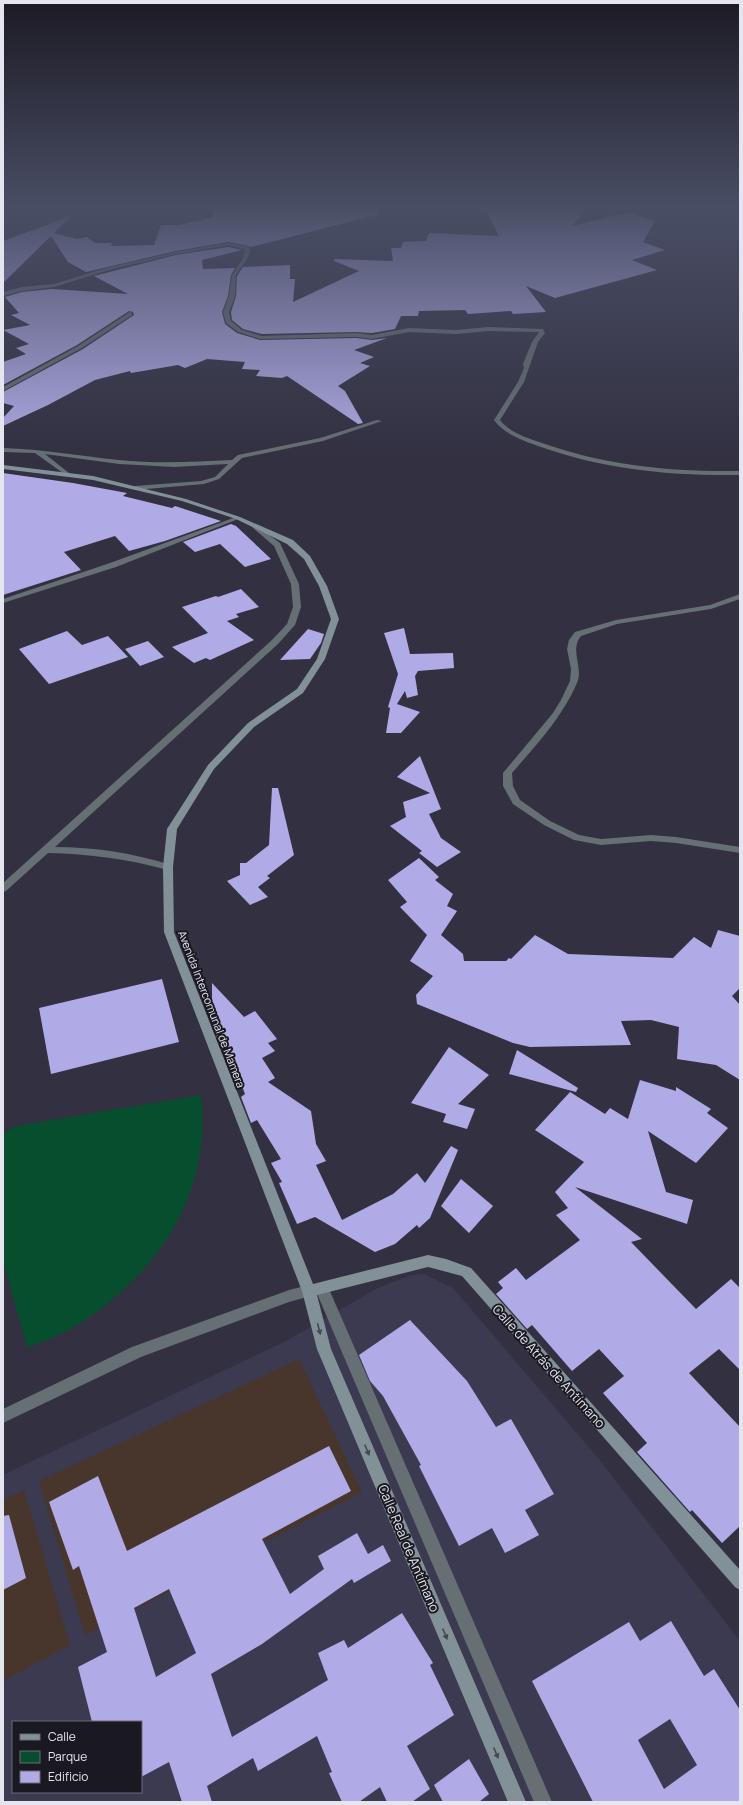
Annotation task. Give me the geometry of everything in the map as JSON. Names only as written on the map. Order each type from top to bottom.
[{"type":"street","points":[[232,292],[226,312],[228,322],[240,331],[262,338],[356,335],[372,337],[381,334],[409,330],[456,332],[488,329],[541,330],[542,333],[535,342],[526,364],[527,368],[521,382],[496,420],[501,426],[514,434],[554,450],[597,462],[640,470],[689,474],[740,473]]},
{"type":"street","points":[[3,389],[80,347],[130,314]]},
{"type":"street","points":[[135,488],[202,483],[217,478],[240,456],[320,440],[379,421]]},
{"type":"street","points":[[3,450],[37,451],[119,462],[174,465],[234,462]]},
{"type":"street","points":[[37,451],[67,474]]},
{"type":"street","name":"Avenida Intercomunal de Mamera","points":[[3,467],[93,478],[184,500],[238,518],[290,542],[307,558],[323,586],[335,619],[329,640],[321,659],[300,691],[252,726],[211,767],[172,829],[168,867],[169,932],[315,1290]]},
{"type":"street","points":[[3,601],[113,565],[238,518]]},
{"type":"street","points":[[3,889],[275,642],[291,625],[298,607],[295,584],[276,545],[254,526]]},
{"type":"street","points":[[740,596],[711,608],[646,616],[616,622],[578,634],[573,640],[571,649],[571,657],[575,669],[574,681],[565,700],[557,714],[507,773],[508,786],[516,802],[547,823],[576,838],[601,842],[651,838],[676,840],[740,850]]},
{"type":"street","points":[[46,850],[100,852],[151,862],[168,867]]},
{"type":"street","name":"Calle de Atrás de Antímano","points":[[315,1290],[428,1260],[466,1272],[740,1582]]},
{"type":"street","points":[[3,1416],[137,1352],[289,1296],[315,1290],[543,1802]]},
{"type":"street","name":"Calle Real de Antímano","points":[[315,1290],[324,1349],[517,1802]]},
{"type":"shaded area","points":[[424,1274],[453,1288],[598,1458],[740,1641],[740,1802],[3,1802],[3,1475],[286,1341],[376,1289],[411,1275]]},
{"type":"shaded area","points":[[299,1359],[362,1492],[85,1635],[39,1481]]},
{"type":"shaded area","points":[[24,1490],[70,1645],[3,1681],[3,1500]]},
{"type":"green space","points":[[201,1095],[202,1127],[199,1158],[192,1187],[181,1214],[166,1240],[148,1265],[102,1308],[84,1321],[66,1331],[48,1340],[27,1347],[3,1261],[3,1134],[14,1127],[27,1124]]},
{"type":"building","points":[[21,292],[101,292],[128,294],[125,292],[229,292],[222,312],[225,324],[237,333],[260,340],[356,338],[372,340],[387,338],[354,350],[374,357],[360,363],[370,366],[338,386],[345,391],[363,423],[358,424],[287,376],[282,378],[256,376],[260,370],[242,369],[245,362],[207,359],[185,368],[178,365],[131,373],[130,371],[95,380],[48,405],[3,426],[3,418],[14,406],[3,403],[3,392],[83,349],[134,315],[133,312],[129,311],[77,345],[3,385],[3,362],[26,354],[16,348],[29,344],[3,330],[30,325],[11,315],[19,313],[5,297]]},
{"type":"building","points":[[236,292],[294,292],[293,302],[314,292],[531,292],[546,312],[513,314],[511,311],[468,314],[465,310],[419,311],[418,316],[401,316],[395,329],[372,333],[262,334],[243,329],[232,320],[231,312]]},
{"type":"building","points":[[541,292],[576,292],[555,298]]},
{"type":"building","points":[[3,473],[73,483],[127,493],[123,496],[172,508],[175,506],[221,521],[165,541],[129,551],[115,536],[64,552],[81,570],[3,595]]},
{"type":"building","points":[[231,524],[236,526],[271,559],[245,567],[220,544],[195,552],[183,542]]},
{"type":"building","points":[[241,589],[259,607],[236,614],[239,617],[227,621],[254,640],[210,660],[206,658],[194,663],[172,647],[208,633],[182,607]]},
{"type":"building","points":[[404,628],[410,654],[453,653],[454,668],[418,671],[415,676],[418,695],[407,698],[405,691],[397,704],[420,712],[401,733],[386,733],[390,708],[388,707],[398,674],[384,633]]},
{"type":"building","points":[[308,629],[324,634],[321,643],[310,659],[280,660]]},
{"type":"building","points":[[67,631],[82,645],[108,636],[128,657],[49,684],[19,649]]},
{"type":"building","points":[[148,641],[164,657],[140,666],[125,649]]},
{"type":"building","points":[[420,756],[441,809],[429,814],[441,838],[461,852],[437,867],[419,853],[422,851],[390,826],[406,817],[403,802],[430,793],[397,777]]},
{"type":"building","points":[[272,788],[278,788],[294,855],[267,876],[270,878],[258,887],[268,897],[250,905],[227,881],[240,875],[240,863],[246,863],[269,845]]},
{"type":"building","points":[[419,858],[439,877],[435,880],[453,894],[447,906],[457,911],[441,935],[463,954],[464,961],[506,961],[509,958],[511,959],[535,935],[568,954],[673,958],[694,937],[711,948],[718,930],[740,936],[740,988],[732,996],[740,1005],[740,1080],[716,1065],[677,1059],[679,1027],[651,1020],[621,1021],[631,1045],[530,1047],[513,1043],[417,1004],[416,995],[433,976],[410,961],[427,935],[400,907],[407,902],[388,880]]},
{"type":"building","points":[[162,979],[179,1042],[51,1074],[39,1008]]},
{"type":"building","points":[[212,983],[244,1017],[255,1011],[277,1039],[268,1043],[275,1051],[262,1058],[275,1078],[268,1082],[311,1111],[316,1144],[326,1161],[316,1165],[342,1220],[393,1194],[417,1173],[425,1183],[451,1146],[458,1150],[430,1218],[419,1228],[417,1225],[395,1244],[375,1252],[315,1217],[297,1224],[279,1183],[282,1182],[271,1163],[281,1159],[257,1120],[251,1123],[241,1097],[245,1094],[224,1039],[219,1042],[212,1025]]},
{"type":"building","points":[[449,1047],[489,1075],[458,1104],[475,1109],[467,1129],[443,1122],[446,1114],[411,1103]]},
{"type":"building","points":[[517,1050],[578,1088],[576,1092],[509,1074]]},
{"type":"building","points":[[640,1080],[676,1091],[676,1087],[711,1109],[707,1113],[728,1128],[696,1163],[648,1131],[666,1192],[693,1200],[687,1224],[575,1187],[642,1239],[631,1242],[696,1309],[731,1279],[740,1288],[740,1370],[719,1349],[689,1373],[740,1427],[740,1526],[722,1543],[692,1510],[690,1512],[637,1452],[647,1443],[603,1393],[624,1376],[599,1349],[572,1371],[532,1325],[527,1329],[496,1294],[503,1288],[498,1282],[516,1268],[526,1280],[580,1240],[556,1215],[568,1208],[555,1192],[584,1162],[535,1130],[570,1092],[605,1114],[610,1108],[628,1119]]},
{"type":"building","points":[[461,1179],[493,1206],[469,1233],[441,1206]]},
{"type":"building","points":[[410,1320],[467,1381],[496,1427],[511,1419],[554,1494],[525,1510],[539,1535],[505,1553],[492,1528],[459,1546],[419,1466],[421,1465],[383,1396],[370,1381],[359,1355]]},
{"type":"building","points":[[329,1446],[351,1491],[262,1539],[290,1594],[324,1569],[318,1556],[357,1533],[368,1554],[383,1545],[391,1561],[354,1583],[352,1579],[262,1644],[211,1674],[232,1737],[328,1680],[318,1653],[344,1640],[348,1648],[402,1613],[433,1663],[430,1665],[454,1715],[407,1746],[430,1789],[412,1802],[387,1802],[380,1787],[359,1802],[342,1802],[329,1773],[332,1772],[317,1736],[258,1771],[253,1758],[207,1786],[212,1802],[182,1802],[169,1762],[142,1776],[142,1721],[92,1721],[78,1667],[107,1652],[79,1566],[73,1570],[49,1502],[98,1476],[127,1551]],"holes":[[[169,1589],[196,1653],[156,1677],[134,1608]]]},
{"type":"building","points":[[9,1515],[26,1578],[3,1590],[3,1516]]},
{"type":"building","points":[[671,1621],[704,1676],[714,1669],[740,1710],[740,1802],[593,1802],[532,1681],[629,1622],[640,1641]],"holes":[[[670,1719],[697,1765],[664,1789],[638,1740]]]},
{"type":"building","points":[[469,1759],[489,1794],[479,1802],[443,1802],[434,1785]]}]
